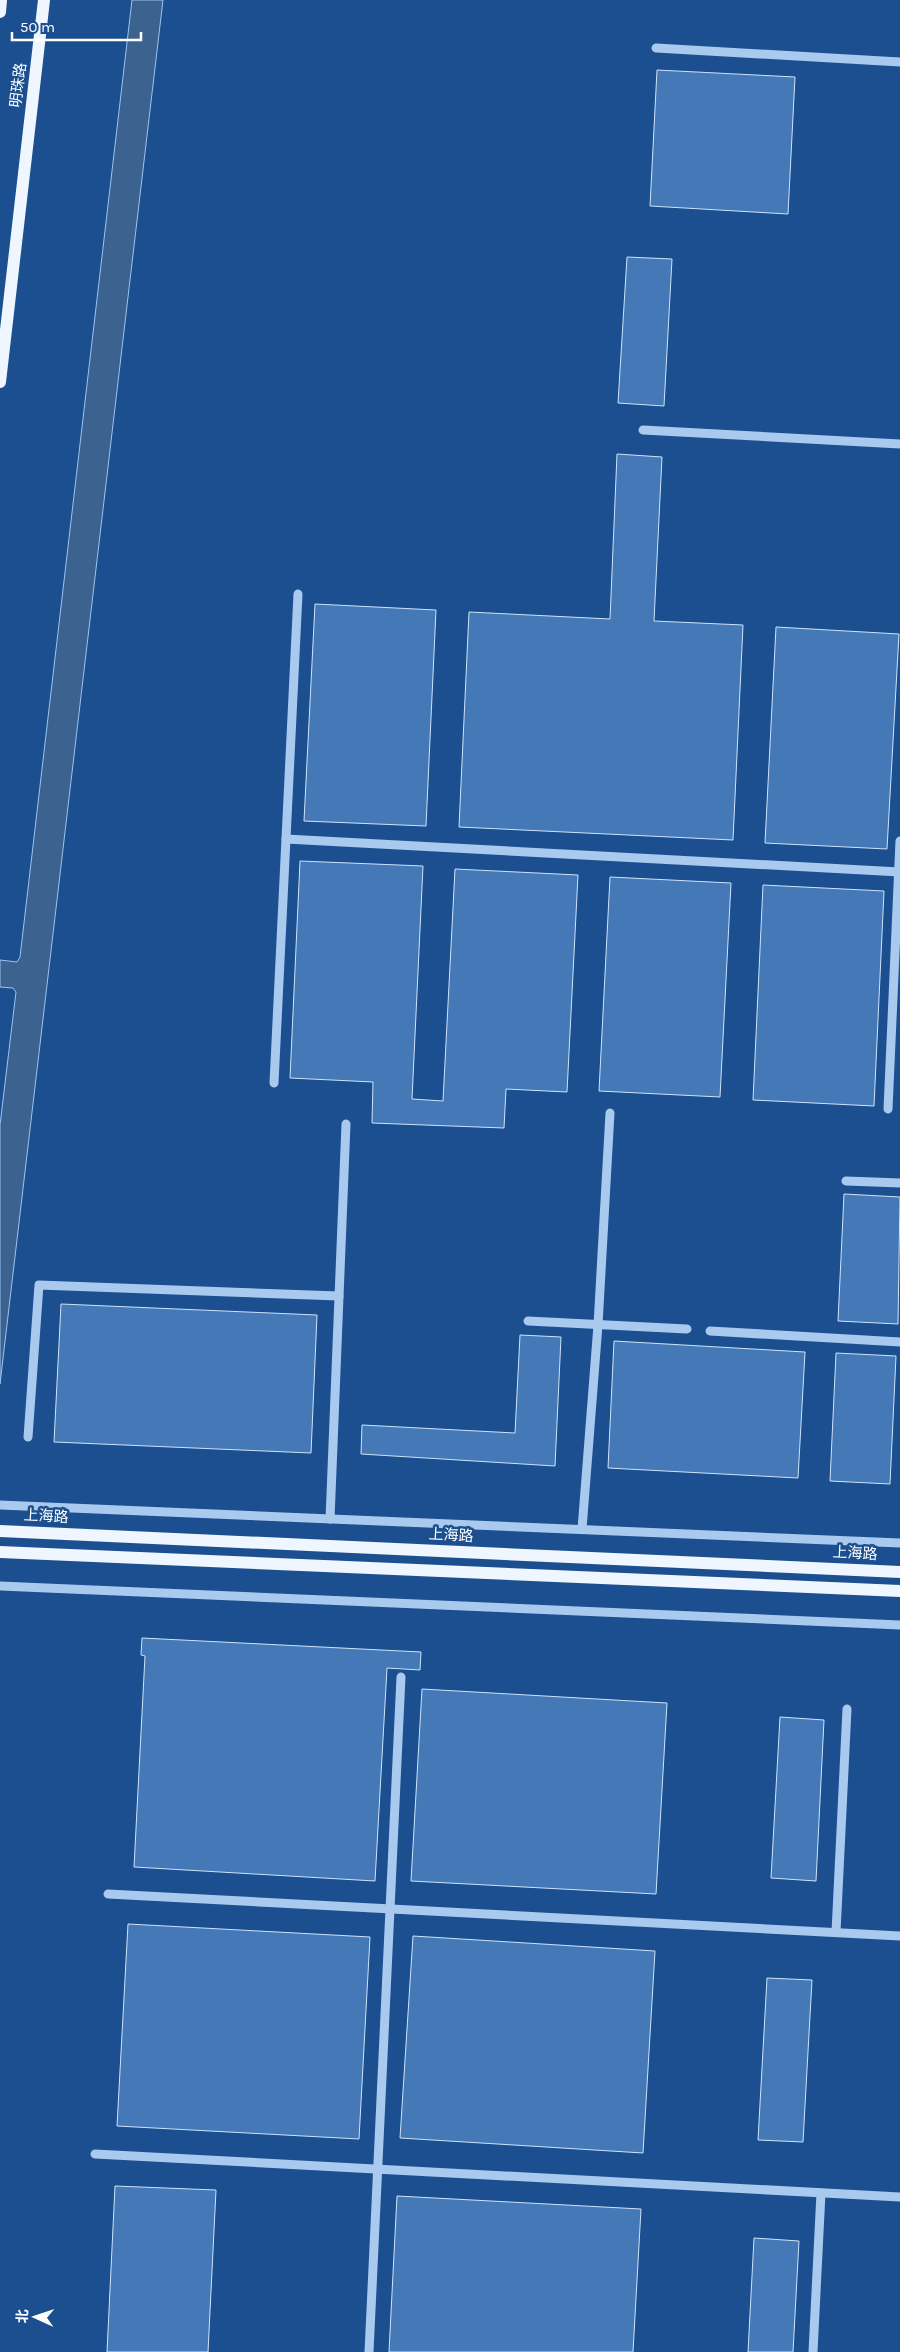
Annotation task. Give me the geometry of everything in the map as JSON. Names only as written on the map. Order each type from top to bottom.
[{"type":"main road","points":[[0,12],[2,0]]},
{"type":"main road","name":"明珠路","points":[[0,382],[44,0]]},
{"type":"main road","name":"上海路","points":[[0,1530],[900,1572]]},
{"type":"main road","points":[[0,1552],[900,1591]]},
{"type":"street","points":[[656,48],[900,62]]},
{"type":"street","points":[[643,430],[900,444]]},
{"type":"street","points":[[274,1083],[298,594]]},
{"type":"street","points":[[286,839],[899,872]]},
{"type":"street","points":[[888,1109],[900,841]]},
{"type":"street","points":[[582,1529],[598,1324],[610,1113]]},
{"type":"street","points":[[330,1519],[346,1124]]},
{"type":"street","points":[[846,1181],[900,1183]]},
{"type":"street","points":[[28,1438],[39,1285],[339,1296]]},
{"type":"street","points":[[528,1321],[687,1329]]},
{"type":"street","points":[[710,1331],[900,1342]]},
{"type":"street","points":[[0,1505],[900,1543]]},
{"type":"street","points":[[0,1586],[900,1624]]},
{"type":"street","points":[[369,2352],[402,1677]]},
{"type":"street","points":[[836,1932],[847,1709]]},
{"type":"street","points":[[108,1894],[900,1936]]},
{"type":"street","points":[[95,2154],[900,2198]]},
{"type":"street","points":[[813,2352],[821,2193]]},
{"type":"water","points":[[132,0],[163,0],[0,1384],[0,1125],[16,992],[13,988],[0,987],[0,960],[17,962],[20,957]]},
{"type":"building","points":[[657,70],[795,77],[788,214],[650,206]]},
{"type":"building","points":[[627,257],[672,259],[664,406],[618,403]]},
{"type":"building","points":[[617,454],[662,457],[654,621],[743,625],[733,840],[459,827],[469,612],[610,619]]},
{"type":"building","points":[[315,604],[436,610],[426,826],[304,821]]},
{"type":"building","points":[[776,627],[899,634],[887,849],[765,843]]},
{"type":"building","points":[[300,861],[423,866],[412,1099],[443,1101],[455,869],[578,875],[567,1092],[506,1089],[504,1128],[372,1123],[373,1082],[290,1078]]},
{"type":"building","points":[[610,877],[731,883],[720,1097],[599,1091]]},
{"type":"building","points":[[763,885],[884,891],[874,1106],[753,1100]]},
{"type":"building","points":[[844,1194],[900,1197],[898,1324],[838,1321]]},
{"type":"building","points":[[61,1304],[317,1315],[311,1453],[54,1442]]},
{"type":"building","points":[[520,1335],[561,1337],[555,1466],[361,1454],[362,1425],[515,1433]]},
{"type":"building","points":[[614,1341],[805,1352],[798,1478],[608,1468]]},
{"type":"building","points":[[836,1353],[896,1356],[890,1484],[830,1481]]},
{"type":"building","points":[[142,1638],[421,1652],[420,1670],[387,1668],[375,1881],[134,1867],[145,1656],[141,1655]]},
{"type":"building","points":[[422,1689],[667,1703],[656,1894],[411,1881]]},
{"type":"building","points":[[780,1717],[824,1720],[816,1881],[771,1878]]},
{"type":"building","points":[[128,1924],[370,1937],[359,2139],[117,2126]]},
{"type":"building","points":[[413,1936],[655,1951],[643,2153],[400,2138]]},
{"type":"building","points":[[767,1978],[812,1980],[803,2142],[758,2140]]},
{"type":"building","points":[[115,2186],[216,2190],[208,2352],[107,2352]]},
{"type":"building","points":[[397,2196],[641,2209],[633,2352],[389,2352]]},
{"type":"building","points":[[754,2238],[799,2241],[793,2352],[748,2352]]}]
